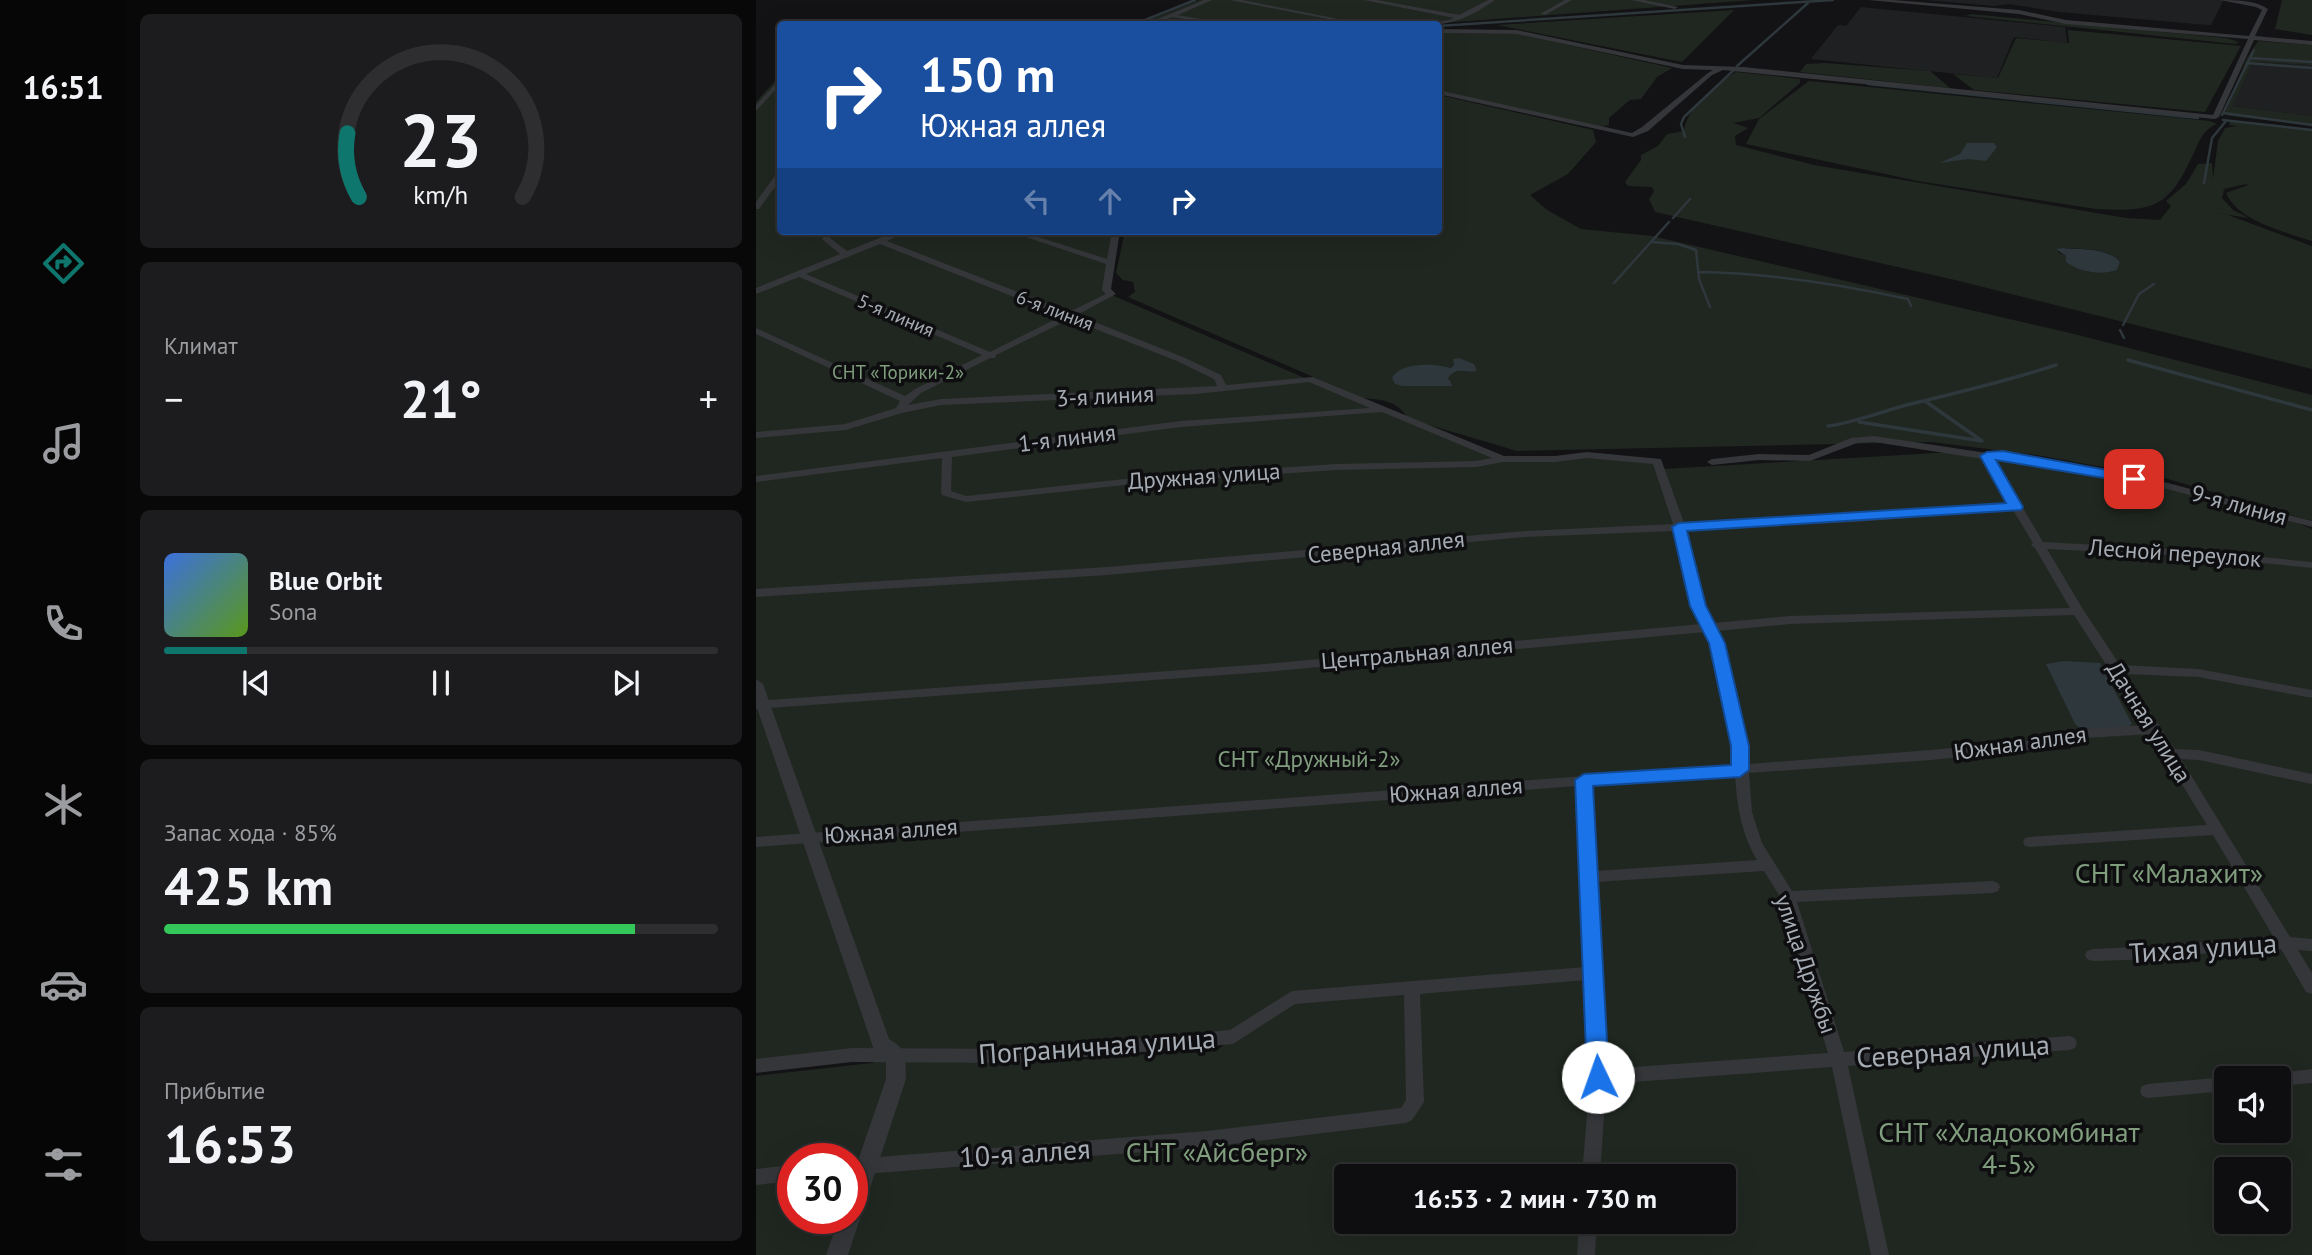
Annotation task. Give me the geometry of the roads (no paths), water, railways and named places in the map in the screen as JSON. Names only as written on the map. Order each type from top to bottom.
[{"type":"street","points":[[1156,21],[1209,0]]},
{"type":"street","points":[[1233,0],[1345,21]]},
{"type":"street","points":[[1367,0],[1456,19]]},
{"type":"street","points":[[1442,21],[1456,19],[1492,0]]},
{"type":"street","points":[[1543,14],[1569,0]]},
{"type":"street","points":[[1634,0],[1675,7]]},
{"type":"street","points":[[1871,0],[2018,12],[2057,21],[2312,43]]},
{"type":"street","points":[[1442,31],[1517,32],[1683,67],[1725,68],[2215,117],[2265,7],[2223,0]]},
{"type":"street","points":[[1171,15],[1202,21]]},
{"type":"street","points":[[1442,93],[1633,135],[1710,74],[1725,68]]},
{"type":"street","points":[[756,109],[777,84]]},
{"type":"street","points":[[756,207],[777,179]]},
{"type":"street","points":[[828,235],[826,239],[847,255]]},
{"type":"street","points":[[756,291],[894,235]]},
{"type":"street","points":[[1025,235],[1111,262]]},
{"type":"street","points":[[756,435],[846,427],[903,405],[1112,294],[1106,290],[1115,235]]},
{"type":"street","name":"6-я линия","points":[[880,241],[1070,315],[1218,377],[1222,387]]},
{"type":"street","name":"5-я линия","points":[[800,274],[992,356]]},
{"type":"street","points":[[756,331],[903,405]]},
{"type":"street","name":"3-я линия","points":[[903,405],[1092,397],[1310,379],[1379,410]]},
{"type":"street","points":[[1379,410],[1503,459]]},
{"type":"street","name":"1-я линия","points":[[756,479],[1181,424],[1379,410]]},
{"type":"street","name":"9-я линия","points":[[1712,462],[1759,457],[1810,458],[1855,440],[1874,439],[2003,456],[2134,479],[2312,524]]},
{"type":"street","name":"Дружная улица","points":[[947,454],[946,494],[967,499],[1143,480],[1336,467],[1476,464],[1503,459]]},
{"type":"street","name":"улица Дружбы","points":[[1503,459],[1555,459],[1587,455],[1657,461],[1662,468],[1698,606],[1717,643],[1740,746],[1745,812],[1755,844],[1788,897],[1838,1058],[1880,1255]]},
{"type":"street","name":"Дачная улица","points":[[1987,456],[2078,611],[2171,754],[2312,987]]},
{"type":"street","name":"Северная аллея","points":[[756,593],[1107,571],[1525,534],[2015,507]]},
{"type":"street","name":"Лесной переулок","points":[[2038,545],[2192,553],[2312,565]]},
{"type":"street","name":"Центральная аллея","points":[[760,704],[1265,668],[1710,627],[1873,616],[2078,611]]},
{"type":"street","points":[[2117,669],[2199,673],[2312,694]]},
{"type":"street","points":[[756,684],[760,704],[811,837],[881,1044],[896,1054],[896,1079],[868,1147]]},
{"type":"street","name":"Южная аллея","points":[[756,842],[1931,755],[2059,743],[2069,735],[2154,729]]},
{"type":"street","points":[[2171,754],[2199,755],[2312,779]]},
{"type":"street","points":[[1584,780],[1598,1077],[1592,1164]]},
{"type":"street","points":[[2030,842],[2216,830]]},
{"type":"street","points":[[1589,877],[1766,865]]},
{"type":"street","points":[[1788,897],[1993,887]]},
{"type":"street","name":"Тихая улица","points":[[2093,955],[2283,941],[2312,945]]},
{"type":"street","name":"Пограничная улица","points":[[756,1066],[896,1054],[1018,1056],[1233,1037],[1292,998],[1593,973]]},
{"type":"street","name":"10-я аллея","points":[[868,1165],[1207,1139],[1406,1115],[1415,1102],[1412,988]]},
{"type":"street","name":"Северная улица","points":[[1838,1058],[2069,1043]]},
{"type":"street","points":[[1598,1077],[1838,1058]]},
{"type":"street","points":[[2291,1078],[2312,1076]]},
{"type":"street","points":[[2148,1091],[2214,1085]]},
{"type":"street","points":[[756,1177],[777,1175]]},
{"type":"street","points":[[837,1255],[844,1234]]},
{"type":"street","points":[[1586,1255],[1587,1234]]},
{"type":"waterway","points":[[1142,21],[1195,0]]},
{"type":"waterway","points":[[1442,26],[1833,0]]},
{"type":"waterway","points":[[1737,66],[1808,3]]},
{"type":"waterway","points":[[2250,58],[2254,50]]},
{"type":"waterway","points":[[2248,63],[2250,58]]},
{"type":"waterway","points":[[2250,58],[2312,62]]},
{"type":"waterway","points":[[2222,115],[2248,63]]},
{"type":"waterway","points":[[2248,63],[2312,68]]},
{"type":"waterway","points":[[1685,137],[1681,124],[1684,117],[1735,69]]},
{"type":"waterway","points":[[1868,84],[2198,118]]},
{"type":"waterway","points":[[2223,113],[2312,125]]},
{"type":"waterway","points":[[2223,120],[2312,130]]},
{"type":"waterway","points":[[2204,183],[2212,138],[2226,121]]},
{"type":"waterway","points":[[1673,218],[1690,199]]},
{"type":"waterway","points":[[1614,283],[1669,222]]},
{"type":"waterway","points":[[1652,242],[1678,244],[1696,250],[1699,279],[1710,307]]},
{"type":"waterway","points":[[1699,272],[1778,277],[1830,284],[1908,299],[1911,306]]},
{"type":"waterway","points":[[2123,325],[2139,294],[2154,284]]},
{"type":"waterway","points":[[2120,330],[2124,338]]},
{"type":"waterway","points":[[2128,360],[2312,410]]},
{"type":"waterway","points":[[1828,426],[2056,365]]},
{"type":"waterway","points":[[1859,422],[1982,441],[1925,401]]},
{"type":"park label","name":"СНТ «Торики-2»","points":[[898,372]]},
{"type":"park label","name":"СНТ «Дружный-2»","points":[[1309,759]]},
{"type":"park label","name":"СНТ «Малахит»","points":[[2169,873]]},
{"type":"park label","name":"СНТ «Хладокомбинат 4-5»","points":[[2009,1148]]},
{"type":"park label","name":"СНТ «Айсберг»","points":[[1217,1152]]}]
